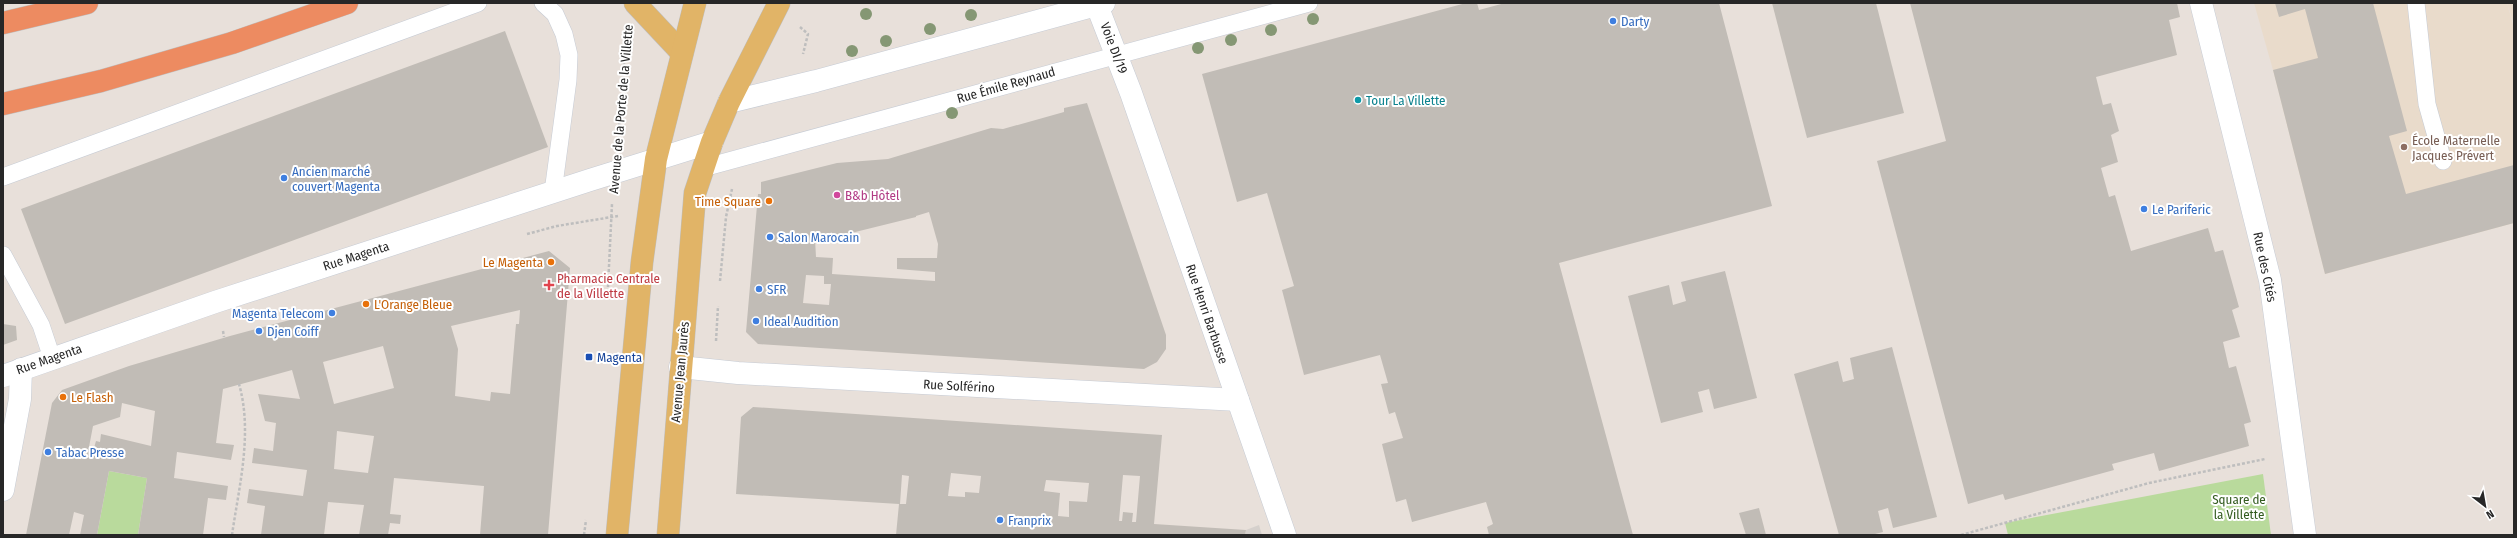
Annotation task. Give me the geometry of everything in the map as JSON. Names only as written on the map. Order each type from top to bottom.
[{"type":"highway","points":[[3,23],[87,3]]},
{"type":"highway","points":[[3,104],[101,81],[232,43],[347,3]]},
{"type":"main road","points":[[617,535],[642,262],[656,159],[695,3]]},
{"type":"main road","points":[[703,168],[729,102],[778,3]]},
{"type":"main road","points":[[636,4],[682,53]]},
{"type":"main road","name":"Avenue Jean Jaurès","points":[[668,535],[693,210],[695,193],[703,168]]},
{"type":"street","name":"Rue des Cités","points":[[2201,3],[2270,280],[2304,535]]},
{"type":"street","points":[[729,102],[816,81],[1099,4]]},
{"type":"street","name":"Voie DI/19","points":[[1099,4],[1116,55],[1131,93]]},
{"type":"street","name":"Rue Henri Barbusse","points":[[1131,93],[1285,535]]},
{"type":"street","name":"Rue Magenta","points":[[12,372],[214,302],[712,142]]},
{"type":"street","name":"Rue Solférino","points":[[680,367],[746,374],[1238,400]]},
{"type":"street","points":[[3,490],[20,399],[12,372]]},
{"type":"lane","points":[[3,177],[478,3]]},
{"type":"lane","points":[[543,3],[555,14],[564,34],[569,55],[568,80],[554,192]]},
{"type":"lane","name":"Rue Émile Reynaud","points":[[703,168],[789,147],[1116,55],[1309,3]]},
{"type":"lane","points":[[2416,3],[2426,104],[2443,161]]},
{"type":"lane","points":[[3,255],[41,325],[52,358]]},
{"type":"path","name":"Avenue de la Porte de la Villette","points":[[611,218],[627,22],[636,4]]},
{"type":"path","points":[[232,535],[245,446],[243,399],[239,384]]},
{"type":"path","points":[[1961,535],[2149,483],[2294,454]]},
{"type":"shaded area","name":"École Maternelle Jacques Prévert","points":[[2254,3],[2507,3],[2514,28],[2514,223],[2325,274],[2273,70]]},
{"type":"shaded area","points":[[2507,3],[2514,3],[2514,25]]},
{"type":"shaded area","points":[[1259,525],[1262,535],[1245,535],[1246,530]]},
{"type":"green space","points":[[109,471],[147,478],[138,535],[97,535]]},
{"type":"green space","name":"Square de la Villette","points":[[2263,474],[2271,535],[2008,535],[2005,523]]},
{"type":"building","points":[[1466,3],[1477,3],[1479,10],[1505,3],[1719,3],[1772,206],[1559,263],[1633,535],[1489,535],[1487,527],[1493,524],[1486,502],[1412,522],[1406,499],[1396,502],[1382,444],[1403,438],[1395,412],[1389,414],[1381,384],[1388,383],[1380,355],[1304,375],[1282,290],[1294,286],[1267,193],[1237,202],[1202,74]]},
{"type":"building","points":[[1772,3],[1876,3],[1904,113],[1807,138]]},
{"type":"building","points":[[1910,3],[2177,3],[2180,17],[2169,20],[2177,55],[2096,77],[2103,105],[2111,103],[2119,131],[2111,135],[2118,162],[2101,168],[2109,197],[2115,195],[2131,251],[2208,228],[2215,252],[2223,250],[2239,307],[2232,310],[2240,337],[2223,342],[2229,368],[2236,366],[2251,422],[2244,424],[2249,446],[2159,471],[2154,453],[2112,464],[2114,470],[2005,500],[2003,494],[1968,504],[1877,161],[1946,141]]},
{"type":"building","points":[[2275,3],[2373,3],[2407,131],[2389,136],[2406,194],[2514,165],[2514,223],[2325,274],[2273,70],[2318,58],[2305,9],[2279,17]]},
{"type":"building","name":"Ancien marché couvert Magenta","points":[[505,31],[548,147],[65,324],[21,209]]},
{"type":"building","points":[[1087,103],[1166,335],[1166,349],[1157,362],[1144,369],[758,344],[746,332],[758,194],[761,194],[761,182],[837,163],[888,159],[991,128],[1003,129],[1064,112],[1064,108]],"holes":[[[929,212],[938,244],[937,258],[897,258],[897,269],[935,272],[935,281],[832,274],[833,258],[816,257],[815,239],[835,239],[835,237],[916,217]],[[806,275],[824,276],[824,284],[831,284],[829,305],[803,303]]]},
{"type":"building","points":[[549,251],[570,268],[548,535],[480,535],[484,486],[394,478],[390,514],[401,515],[400,524],[390,523],[388,535],[359,535],[364,505],[328,502],[324,535],[261,535],[265,506],[247,503],[249,489],[303,496],[307,470],[252,463],[254,448],[273,451],[276,423],[265,421],[258,394],[300,399],[292,370],[223,389],[216,443],[234,445],[231,460],[177,452],[174,478],[228,486],[226,500],[208,498],[203,535],[138,535],[147,478],[109,471],[97,535],[80,535],[84,515],[74,512],[69,535],[26,535],[52,403],[62,390],[129,366],[230,336]],"holes":[[[520,310],[519,324],[516,324],[510,394],[491,392],[490,401],[455,396],[458,349],[451,326]],[[383,346],[394,388],[334,404],[323,362]],[[122,403],[155,411],[151,446],[101,434],[100,442],[96,441],[94,448],[89,447],[93,426],[120,417]],[[337,431],[374,436],[368,473],[334,469]]]},
{"type":"building","points":[[1725,271],[1757,398],[1714,409],[1709,389],[1698,392],[1703,412],[1661,423],[1628,296],[1669,285],[1673,305],[1686,301],[1681,282]]},
{"type":"building","points":[[3,324],[16,326],[17,340],[3,345]]},
{"type":"building","points":[[1892,347],[1937,517],[1893,528],[1888,508],[1878,511],[1883,532],[1871,535],[1839,535],[1794,374],[1838,361],[1843,382],[1854,379],[1850,358]]},
{"type":"building","points":[[753,407],[1162,435],[1154,524],[1246,530],[1245,535],[896,535],[899,504],[736,494],[741,417]],"holes":[[[951,473],[981,476],[979,493],[965,492],[965,497],[948,496]],[[902,475],[909,476],[906,504],[900,504]],[[1123,475],[1140,476],[1136,522],[1132,522],[1133,513],[1123,512],[1122,521],[1119,521]],[[1046,480],[1089,483],[1087,502],[1069,501],[1069,517],[1058,516],[1060,493],[1044,491]]]},
{"type":"building","points":[[1759,508],[1766,535],[1746,535],[1739,513]]},
{"type":"place","name":"Darty","points":[[1613,21]]},
{"type":"place","name":"Tour La Villette","points":[[1358,100]]},
{"type":"place","name":"École Maternelle Jacques Prévert","points":[[2404,147]]},
{"type":"place","name":"Ancien marché couvert Magenta","points":[[284,178]]},
{"type":"place","name":"B&b Hôtel","points":[[837,195]]},
{"type":"place","name":"Time Square","points":[[769,201]]},
{"type":"place","name":"Le Pariferic","points":[[2144,209]]},
{"type":"place","name":"Salon Marocain","points":[[770,237]]},
{"type":"place","name":"Le Magenta","points":[[551,262]]},
{"type":"place","name":"Pharmacie Centrale de la Villette","points":[[549,285]]},
{"type":"place","name":"SFR","points":[[759,289]]},
{"type":"place","name":"L'Orange Bleue","points":[[366,304]]},
{"type":"place","name":"Magenta Telecom","points":[[332,313]]},
{"type":"place","name":"Ideal Audition","points":[[756,321]]},
{"type":"place","name":"Djen Coiff","points":[[259,331]]},
{"type":"place","name":"Magenta","points":[[589,357]]},
{"type":"place","name":"Le Flash","points":[[63,397]]},
{"type":"place","name":"Tabac Presse","points":[[48,452]]},
{"type":"place","name":"Franprix","points":[[1000,520]]}]
